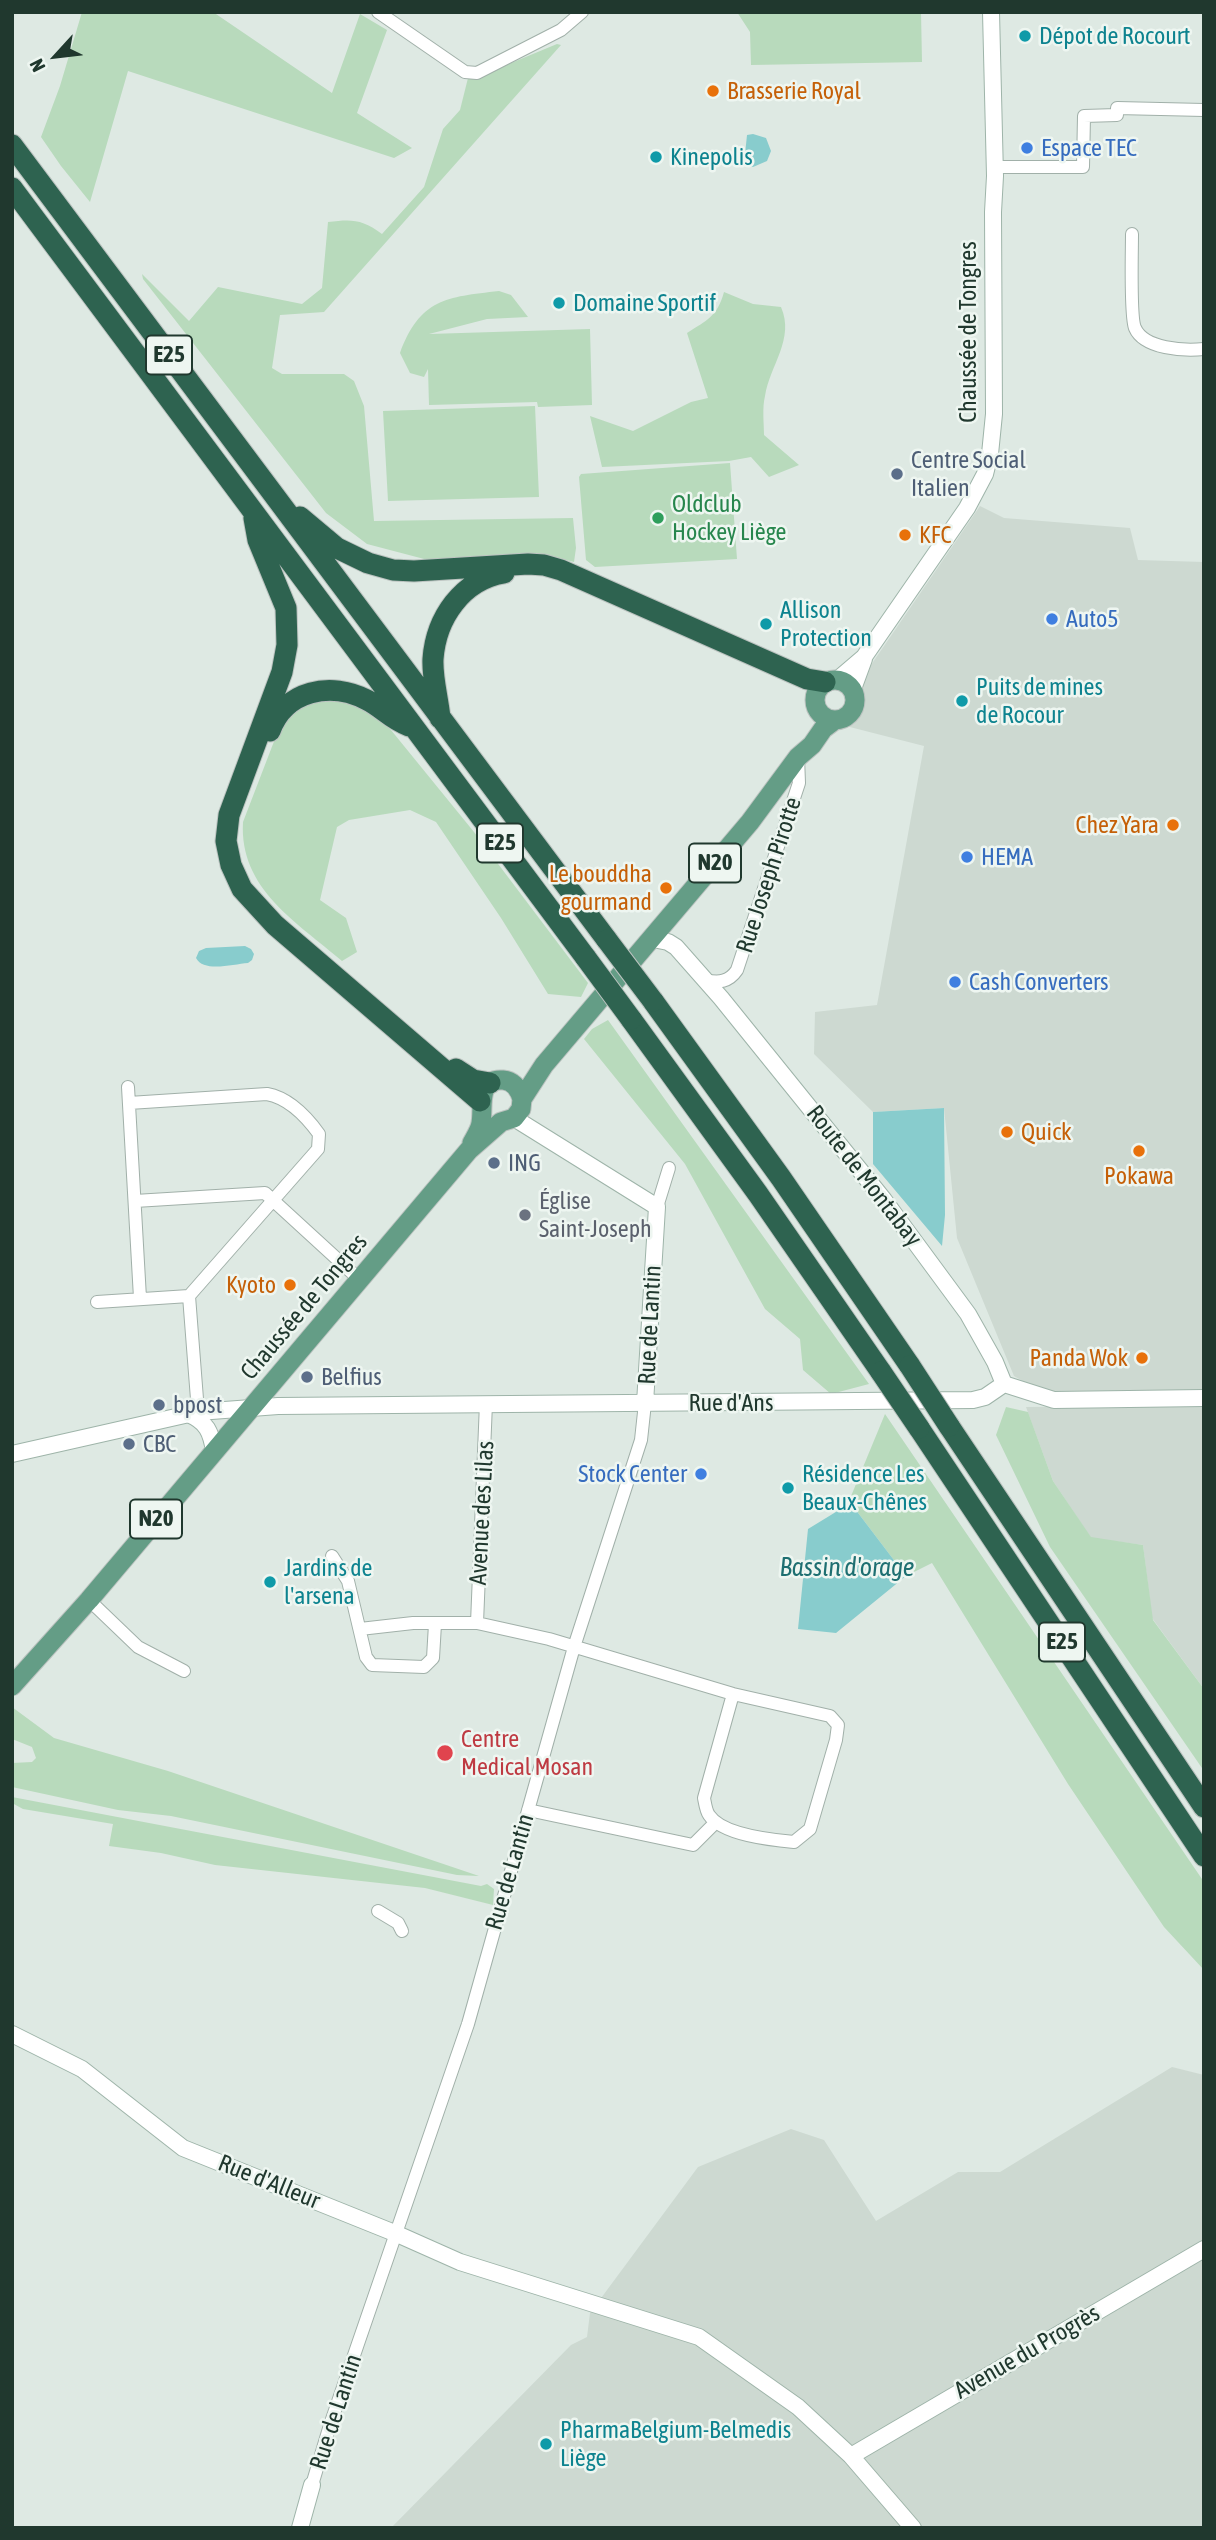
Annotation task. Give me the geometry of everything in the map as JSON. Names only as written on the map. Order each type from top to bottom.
[{"type":"highway","name":"E25","points":[[12,145],[653,1001],[781,1178],[910,1366],[1204,1807]]},
{"type":"highway","name":"E25","points":[[12,188],[586,958],[758,1194],[919,1428],[1204,1856]]},
{"type":"highway","points":[[252,509],[258,540],[286,608],[287,645],[282,672],[229,815],[226,841],[231,865],[242,889],[275,925],[484,1097]]},
{"type":"highway","points":[[284,510],[304,518],[321,535],[352,556],[393,570],[527,564],[561,570],[829,691]]},
{"type":"highway","points":[[440,718],[433,659],[447,612],[470,586],[484,579],[514,572],[531,572],[560,578],[829,691]]},
{"type":"highway","points":[[415,728],[393,719],[369,700],[338,690],[311,692],[282,709],[273,723],[238,817],[236,840],[241,862],[254,887],[272,910],[460,1072],[473,1080],[484,1097]]},
{"type":"main road","points":[[829,691],[824,718],[835,720]]},
{"type":"main road","name":"N20","points":[[517,1091],[544,1065],[750,822],[798,757],[829,691],[855,704],[845,718],[835,720],[823,729],[812,745],[798,757]]},
{"type":"main road","points":[[508,1120],[488,1117],[484,1097],[503,1080],[517,1091]]},
{"type":"main road","name":"Chaussée de Tongres","points":[[12,1686],[89,1600],[469,1150],[521,1109],[517,1091]]},
{"type":"main road","name":"Chaussée de Tongres","points":[[469,1150],[481,1123],[484,1097]]},
{"type":"street","points":[[378,12],[465,72],[477,73],[561,30],[582,12]]},
{"type":"street","name":"Chaussée de Tongres","points":[[829,691],[864,657],[967,508],[985,474],[990,454],[994,414],[995,167],[991,12]]},
{"type":"street","points":[[995,167],[1083,167],[1084,116],[1116,115],[1117,108],[1204,110]]},
{"type":"street","points":[[1132,234],[1134,327],[1144,340],[1153,345],[1204,349]]},
{"type":"street","name":"Rue Joseph Pirotte","points":[[705,980],[727,980],[733,977],[737,970],[799,783],[798,757]]},
{"type":"street","points":[[653,939],[676,947],[705,980]]},
{"type":"street","name":"Route de Montabay","points":[[705,980],[855,1163],[954,1295],[977,1329],[1004,1384]]},
{"type":"street","points":[[128,1087],[140,1298]]},
{"type":"street","points":[[128,1103],[267,1094],[280,1096],[308,1119],[319,1134],[318,1149],[189,1296],[193,1413],[209,1428],[214,1451]]},
{"type":"street","points":[[508,1120],[657,1207],[669,1168]]},
{"type":"street","points":[[135,1201],[265,1193],[360,1280]]},
{"type":"street","name":"Rue de Lantin","points":[[312,2485],[330,2424],[468,2024],[574,1647],[641,1440],[657,1207]]},
{"type":"street","points":[[97,1302],[189,1296]]},
{"type":"street","points":[[275,1380],[277,1400],[282,1406]]},
{"type":"street","points":[[1004,1384],[1054,1400],[1204,1398]]},
{"type":"street","name":"Rue d'Ans","points":[[12,1454],[193,1413],[251,1407],[973,1400],[985,1397],[1004,1384]]},
{"type":"street","name":"Avenue des Lilas","points":[[477,1623],[486,1403]]},
{"type":"street","points":[[332,1556],[348,1581],[366,1657],[372,1665],[424,1667],[433,1658],[435,1624]]},
{"type":"street","points":[[89,1600],[138,1647],[184,1671]]},
{"type":"street","points":[[360,1629],[413,1623],[477,1623],[549,1639],[733,1694],[830,1716],[838,1725],[836,1740],[810,1829],[794,1842],[769,1840],[725,1828],[708,1814],[704,1798],[733,1694]]},
{"type":"street","points":[[528,1810],[693,1845],[716,1822]]},
{"type":"street","points":[[378,1911],[398,1923],[402,1931]]},
{"type":"street","name":"Rue d'Alleur","points":[[12,2034],[82,2069],[183,2148],[460,2262],[699,2337],[798,2407],[851,2456],[913,2528]]},
{"type":"street","name":"Avenue du Progrès","points":[[851,2456],[1204,2249]]},
{"type":"street","points":[[300,2528],[312,2485]]},
{"type":"shaded area","points":[[980,506],[1004,518],[1130,528],[1138,560],[1204,562],[1204,1394],[1056,1393],[1033,1387],[1014,1376],[957,1238],[944,1108],[873,1112],[814,1054],[815,1012],[877,1005],[924,746],[842,725],[863,702],[860,681]]},
{"type":"shaded area","points":[[1204,1405],[1204,1689],[1152,1618],[1143,1545],[1091,1538],[1053,1481],[1026,1407]]},
{"type":"shaded area","points":[[1172,2067],[1204,2075],[1204,2528],[391,2528],[571,2345],[587,2337],[590,2313],[698,2167],[791,2129],[824,2140],[876,2221],[958,2172],[1000,2172]]},
{"type":"green space","points":[[82,12],[213,12],[332,93],[360,14],[387,30],[357,113],[412,148],[394,158],[128,71],[90,202],[41,137],[60,86]]},
{"type":"green space","points":[[737,12],[921,12],[922,62],[751,65],[750,32]]},
{"type":"green space","points":[[557,44],[561,45],[324,312],[280,315],[272,368],[282,374],[344,374],[354,381],[364,406],[374,521],[573,518],[576,548],[574,562],[554,557],[428,560],[367,544],[326,513],[143,279],[142,274],[189,321],[218,287],[302,304],[322,288],[328,222],[356,221],[382,234],[424,187],[443,129],[460,110],[468,78],[475,78]]},
{"type":"green space","points":[[499,291],[511,295],[528,317],[487,319],[429,334],[590,329],[592,405],[538,407],[537,402],[429,405],[428,369],[424,377],[410,373],[400,353],[416,321],[426,311],[450,299]]},
{"type":"green space","points":[[724,292],[753,304],[781,307],[785,330],[765,396],[764,435],[799,465],[769,477],[751,457],[729,461],[602,467],[590,416],[633,431],[691,402],[708,398],[687,333],[714,313]]},
{"type":"green space","points":[[535,406],[539,497],[388,501],[383,411]]},
{"type":"green space","name":"Oldclub Hockey Liège","points":[[730,463],[737,559],[595,567],[586,560],[579,477],[581,474]]},
{"type":"green space","points":[[315,698],[369,703],[474,832],[588,983],[581,997],[548,994],[436,822],[410,810],[349,820],[337,827],[320,900],[346,918],[357,952],[342,961],[274,902],[250,866],[244,846],[243,822],[283,718]]},
{"type":"green space","points":[[608,1020],[869,1384],[831,1394],[803,1370],[800,1339],[765,1309],[685,1164],[584,1039],[592,1029]]},
{"type":"green space","points":[[1006,1407],[1028,1412],[1053,1481],[1091,1537],[1143,1545],[1153,1620],[1204,1689],[1204,1771],[1050,1547],[996,1435]]},
{"type":"green space","points":[[885,1414],[1204,1882],[1204,1970],[1164,1927],[1068,1784],[932,1563],[906,1576],[849,1501]]},
{"type":"green space","points":[[12,1707],[54,1738],[168,1771],[479,1876],[457,1875],[171,1816],[118,1810],[12,1787],[12,1763],[32,1762],[36,1758],[32,1747],[12,1739]]},
{"type":"green space","points":[[12,1797],[481,1886],[487,1884],[494,1889],[493,1905],[425,1888],[215,1865],[161,1853],[109,1846],[113,1824],[23,1809],[12,1803]]},
{"type":"water","points":[[747,135],[766,138],[771,151],[767,161],[753,167],[744,164]]},
{"type":"water","points":[[245,946],[254,954],[248,963],[212,966],[200,963],[196,958],[199,951],[206,948]]},
{"type":"water","points":[[944,1108],[945,1215],[942,1246],[873,1164],[873,1112]]},
{"type":"water","name":"Bassin d'orage","points":[[849,1501],[906,1576],[836,1633],[798,1629],[808,1529],[844,1507]]},
{"type":"place","name":"Dépot de Rocourt","points":[[1025,36]]},
{"type":"place","name":"Brasserie Royal","points":[[713,91]]},
{"type":"place","name":"Espace TEC","points":[[1027,148]]},
{"type":"place","name":"Kinepolis","points":[[656,157]]},
{"type":"place","name":"Domaine Sportif","points":[[559,303]]},
{"type":"place","name":"Centre Social Italien","points":[[897,474]]},
{"type":"place","name":"Oldclub Hockey Liège","points":[[658,518]]},
{"type":"place","name":"KFC","points":[[905,535]]},
{"type":"place","name":"Auto5","points":[[1052,619]]},
{"type":"place","name":"Allison Protection","points":[[766,624]]},
{"type":"place","name":"Puits de mines de Rocour","points":[[962,701]]},
{"type":"place","name":"Chez Yara","points":[[1173,825]]},
{"type":"place","name":"HEMA","points":[[967,857]]},
{"type":"place","name":"Le bouddha gourmand","points":[[666,888]]},
{"type":"place","name":"Cash Converters","points":[[955,982]]},
{"type":"place","name":"Quick","points":[[1007,1132]]},
{"type":"place","name":"Pokawa","points":[[1139,1151]]},
{"type":"place","name":"ING","points":[[494,1163]]},
{"type":"place","name":"Église Saint-Joseph","points":[[525,1215]]},
{"type":"place","name":"Kyoto","points":[[290,1285]]},
{"type":"place","name":"Panda Wok","points":[[1142,1358]]},
{"type":"place","name":"Belfius","points":[[307,1377]]},
{"type":"place","name":"bpost","points":[[159,1405]]},
{"type":"place","name":"CBC","points":[[129,1444]]},
{"type":"place","name":"Stock Center","points":[[701,1474]]},
{"type":"place","name":"Résidence Les Beaux-Chênes","points":[[788,1488]]},
{"type":"place","name":"Jardins de l'arsena","points":[[270,1582]]},
{"type":"place","name":"Centre Medical Mosan","points":[[445,1753]]},
{"type":"place","name":"PharmaBelgium-Belmedis Liège","points":[[546,2444]]}]
